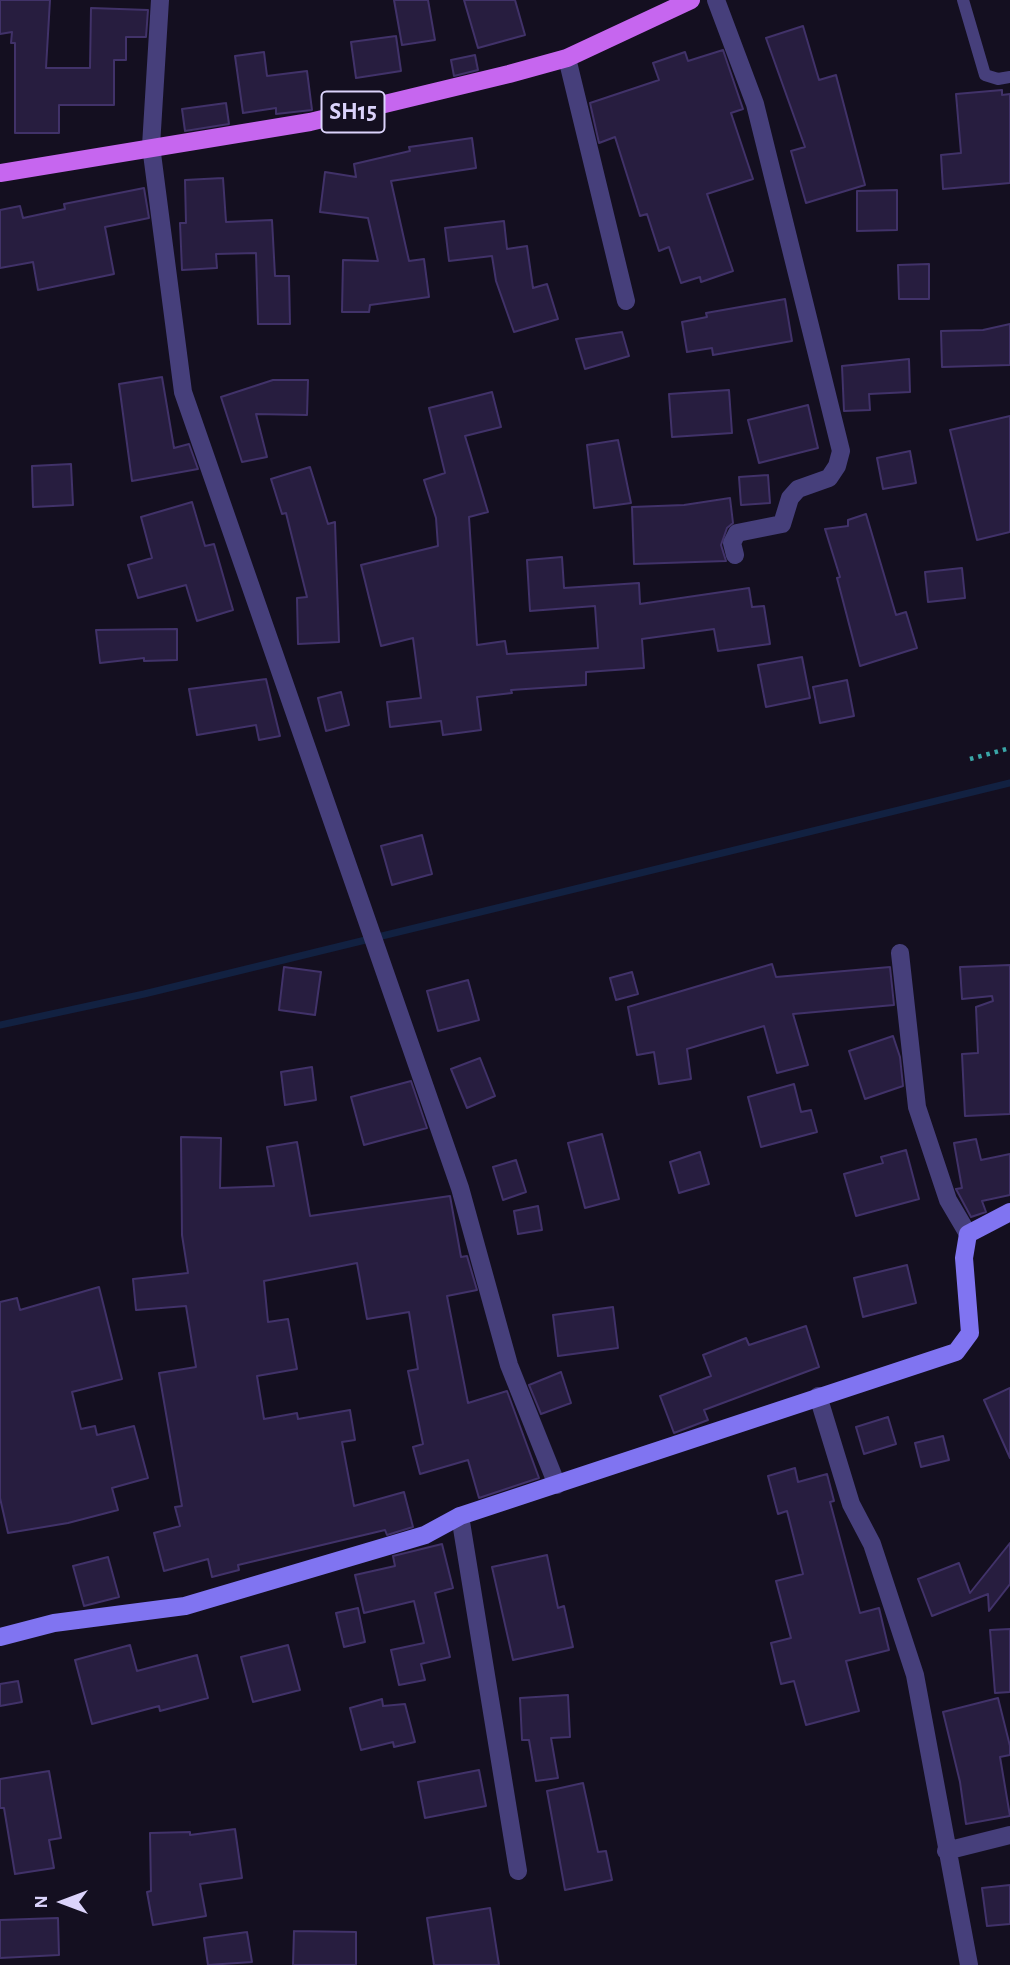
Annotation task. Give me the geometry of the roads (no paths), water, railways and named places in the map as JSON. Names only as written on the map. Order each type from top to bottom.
[{"type":"main road","name":"SH15","points":[[0,173],[151,146],[232,137],[310,122],[567,58],[691,0]]},
{"type":"main road","points":[[0,1637],[54,1623],[185,1606],[425,1535],[460,1516],[957,1352],[970,1333],[964,1258],[968,1234],[1010,1212]]},
{"type":"street","points":[[160,0],[151,146],[183,392],[460,1188],[509,1365],[557,1485]]},
{"type":"street","points":[[716,0],[755,104],[841,451],[837,466],[829,478],[798,489],[790,498],[782,524],[737,533],[732,543],[735,555]]},
{"type":"street","points":[[567,58],[626,302]]},
{"type":"street","points":[[900,953],[917,1107],[948,1200],[968,1234]]},
{"type":"street","points":[[818,1396],[851,1504],[872,1544],[915,1675],[969,1965]]},
{"type":"street","points":[[460,1516],[517,1871]]},
{"type":"street","points":[[946,1851],[1010,1835]]},
{"type":"lane","points":[[963,0],[985,75],[998,79],[1010,77]]},
{"type":"waterway","points":[[0,1025],[144,994],[1010,783]]}]
